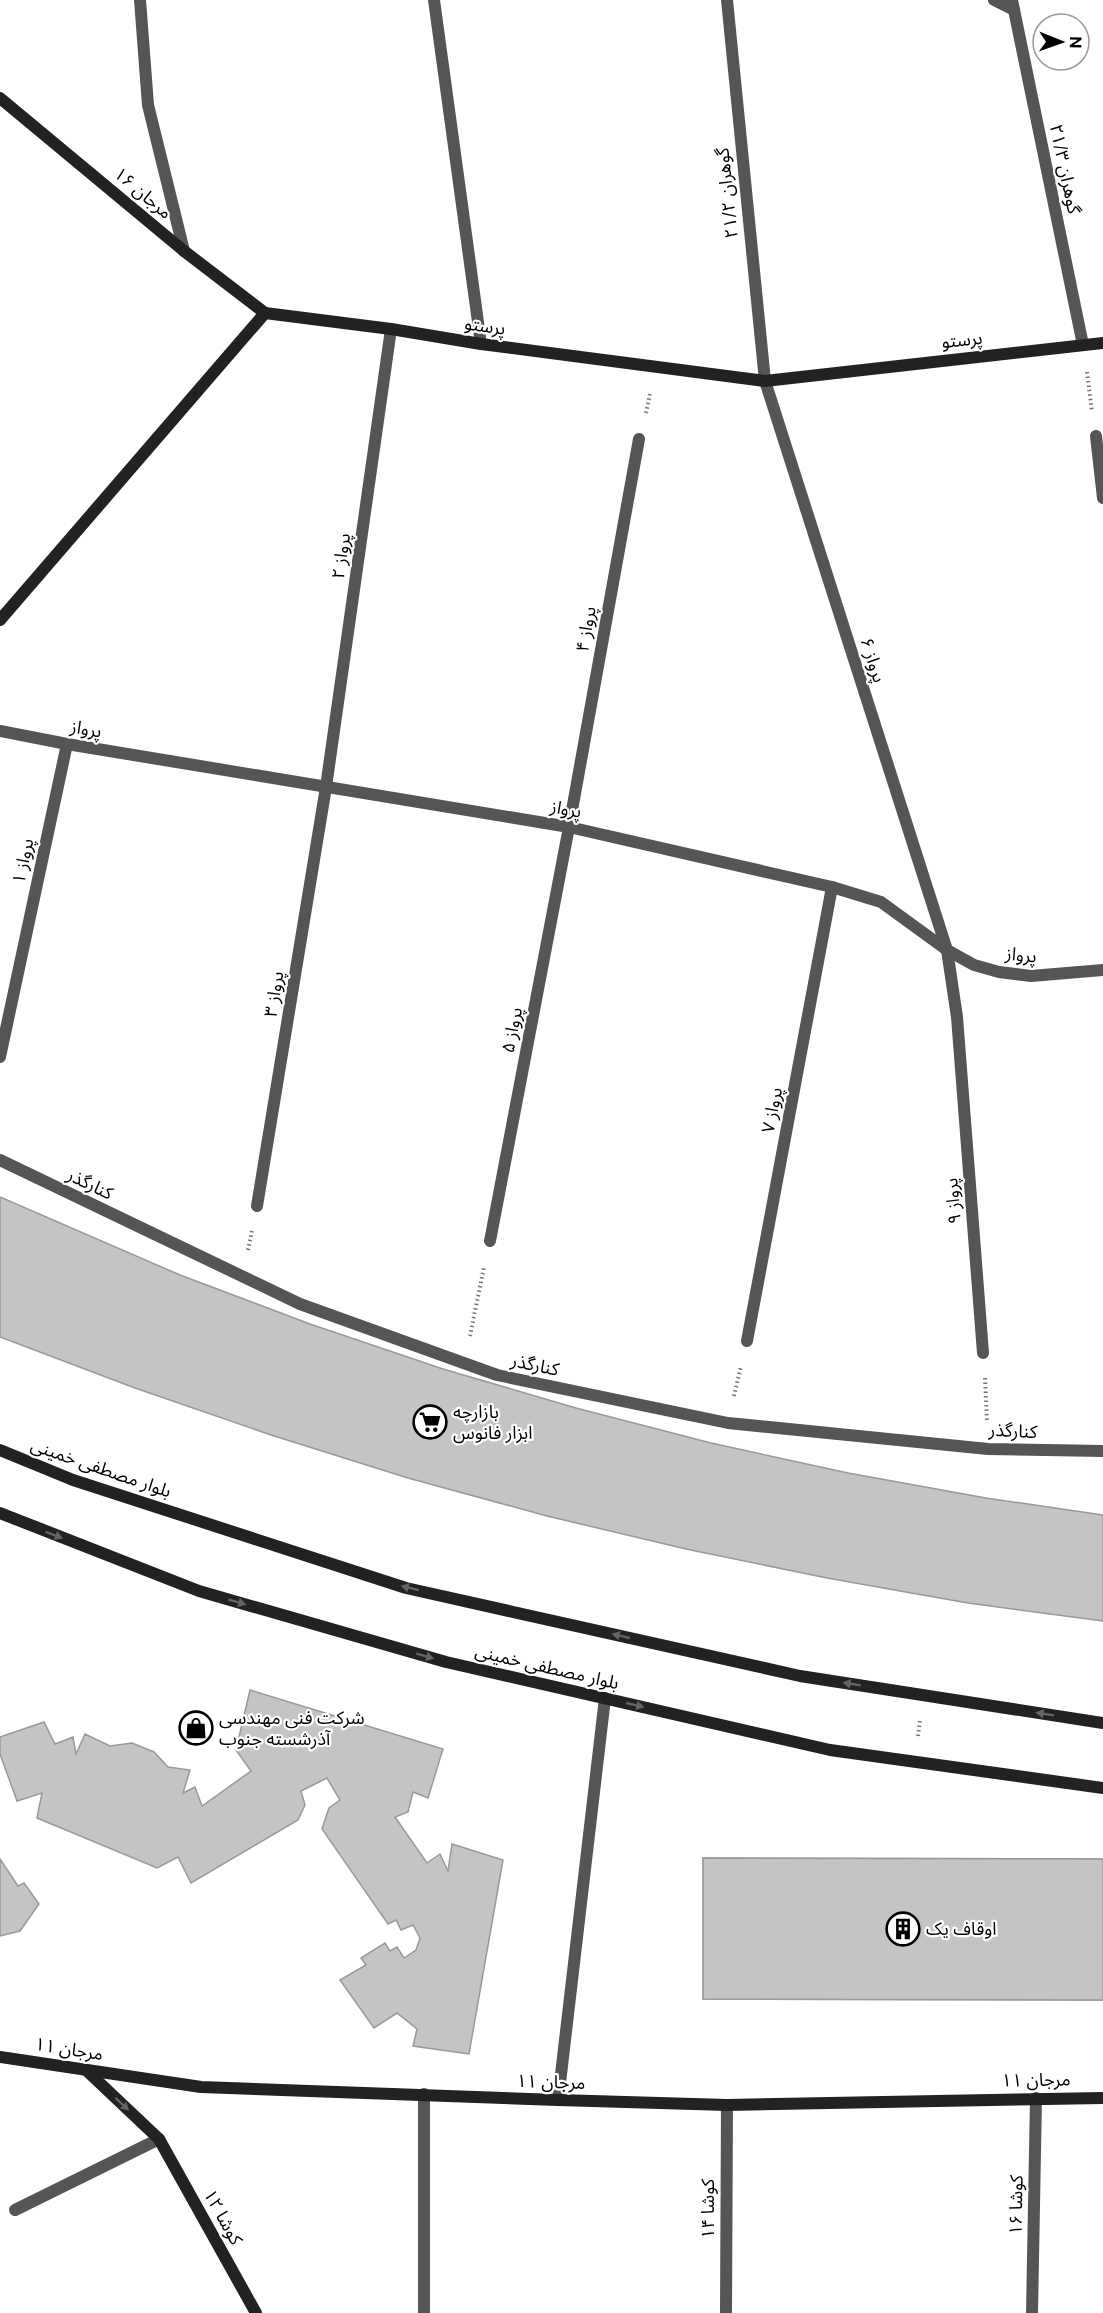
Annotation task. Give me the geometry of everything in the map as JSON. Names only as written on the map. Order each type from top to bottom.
[{"type":"street","points":[[140,0],[148,105],[184,251]]},
{"type":"street","points":[[435,0],[481,344]]},
{"type":"street","name":"گوهران ۲۱/۲","points":[[727,0],[765,381]]},
{"type":"street","points":[[994,0],[1013,5]]},
{"type":"street","name":"گوهران ۲۱/۳","points":[[1013,5],[1083,345]]},
{"type":"street","name":"مرجان ۱۶","points":[[0,98],[184,251],[265,313]]},
{"type":"street","points":[[0,620],[265,313]]},
{"type":"street","name":"پرستو","points":[[265,313],[765,381],[1103,342]]},
{"type":"street","name":"پرواز ۲","points":[[326,787],[391,329]]},
{"type":"street","name":"پرواز ۶","points":[[765,381],[947,950]]},
{"type":"street","points":[[1096,436],[1103,498]]},
{"type":"street","name":"پرواز ۴","points":[[569,827],[639,438]]},
{"type":"street","name":"پرواز","points":[[0,731],[569,827],[831,887],[881,902],[947,950],[974,964],[999,972],[1031,976],[1103,970]]},
{"type":"street","name":"پرواز ۱","points":[[0,1057],[67,744]]},
{"type":"street","name":"پرواز ۳","points":[[257,1206],[326,787]]},
{"type":"street","name":"پرواز ۵","points":[[490,1241],[569,827]]},
{"type":"street","name":"پرواز ۷","points":[[747,1341],[831,887]]},
{"type":"street","name":"پرواز ۹","points":[[947,950],[957,1017],[983,1353]]},
{"type":"street","name":"کنارگذر","points":[[0,1160],[300,1304],[497,1375],[728,1424],[988,1449],[1103,1451]]},
{"type":"street","name":"بلوار مصطفی خمینی","points":[[0,1450],[73,1480],[406,1588],[800,1676],[1103,1723]]},
{"type":"street","name":"بلوار مصطفی خمینی","points":[[0,1513],[199,1591],[446,1662],[830,1750],[1103,1788]]},
{"type":"street","points":[[558,2100],[605,1698]]},
{"type":"street","name":"مرجان ۱۱","points":[[0,2057],[201,2087],[558,2100],[727,2105],[1103,2097]]},
{"type":"street","name":"کوشا ۱۲","points":[[86,2070],[159,2139],[256,2313]]},
{"type":"street","points":[[424,2094],[424,2313]]},
{"type":"street","name":"کوشا ۱۶","points":[[1032,2313],[1036,2098]]},
{"type":"street","name":"کوشا ۱۴","points":[[726,2313],[727,2105]]},
{"type":"street","points":[[15,2210],[159,2139]]},
{"type":"path","points":[[1083,345],[1096,436]]},
{"type":"path","points":[[639,438],[657,367]]},
{"type":"path","points":[[242,1277],[257,1206]]},
{"type":"path","points":[[465,1363],[490,1241]]},
{"type":"path","points":[[728,1424],[747,1341]]},
{"type":"path","points":[[983,1353],[988,1449]]},
{"type":"path","points":[[913,1762],[924,1695]]},
{"type":"building","name":"بازارچه ابزار فانوس","points":[[0,1197],[180,1275],[310,1324],[443,1369],[576,1408],[711,1443],[848,1473],[986,1498],[1103,1515],[1103,1621],[968,1603],[827,1578],[686,1549],[547,1516],[408,1478],[271,1435],[135,1388],[0,1337]]},
{"type":"building","points":[[250,1690],[443,1749],[428,1798],[413,1792],[408,1812],[395,1817],[427,1863],[440,1854],[448,1871],[452,1844],[503,1860],[469,2054],[413,2046],[417,2029],[397,2013],[374,2028],[340,1980],[366,1965],[361,1958],[385,1943],[390,1951],[397,1947],[404,1958],[416,1950],[420,1938],[413,1925],[401,1930],[396,1920],[388,1924],[322,1829],[329,1808],[340,1800],[327,1778],[301,1791],[305,1805],[298,1820],[191,1883],[178,1857],[157,1868],[37,1818],[42,1793],[17,1801],[0,1754],[0,1737],[44,1722],[55,1744],[73,1737],[76,1754],[85,1734],[110,1746],[132,1743],[154,1752],[168,1767],[190,1770],[183,1793],[195,1787],[202,1806],[251,1771],[236,1750]]},
{"type":"building","name":"اوقاف یک","points":[[703,1858],[1103,1859],[1103,2000],[703,1999]]},
{"type":"building","name":"اوقاف یک","points":[[703,1858],[1103,1859],[1103,2000],[703,1999]]},
{"type":"building","points":[[0,1859],[18,1886],[24,1883],[39,1904],[20,1931],[0,1936]]},
{"type":"place","name":"بازارچه ابزار فانوس","points":[[430,1422]]},
{"type":"place","name":"شرکت فنی مهندسی آذرشسته جنوب","points":[[196,1728]]},
{"type":"place","name":"اوقاف یک","points":[[903,1929]]}]
